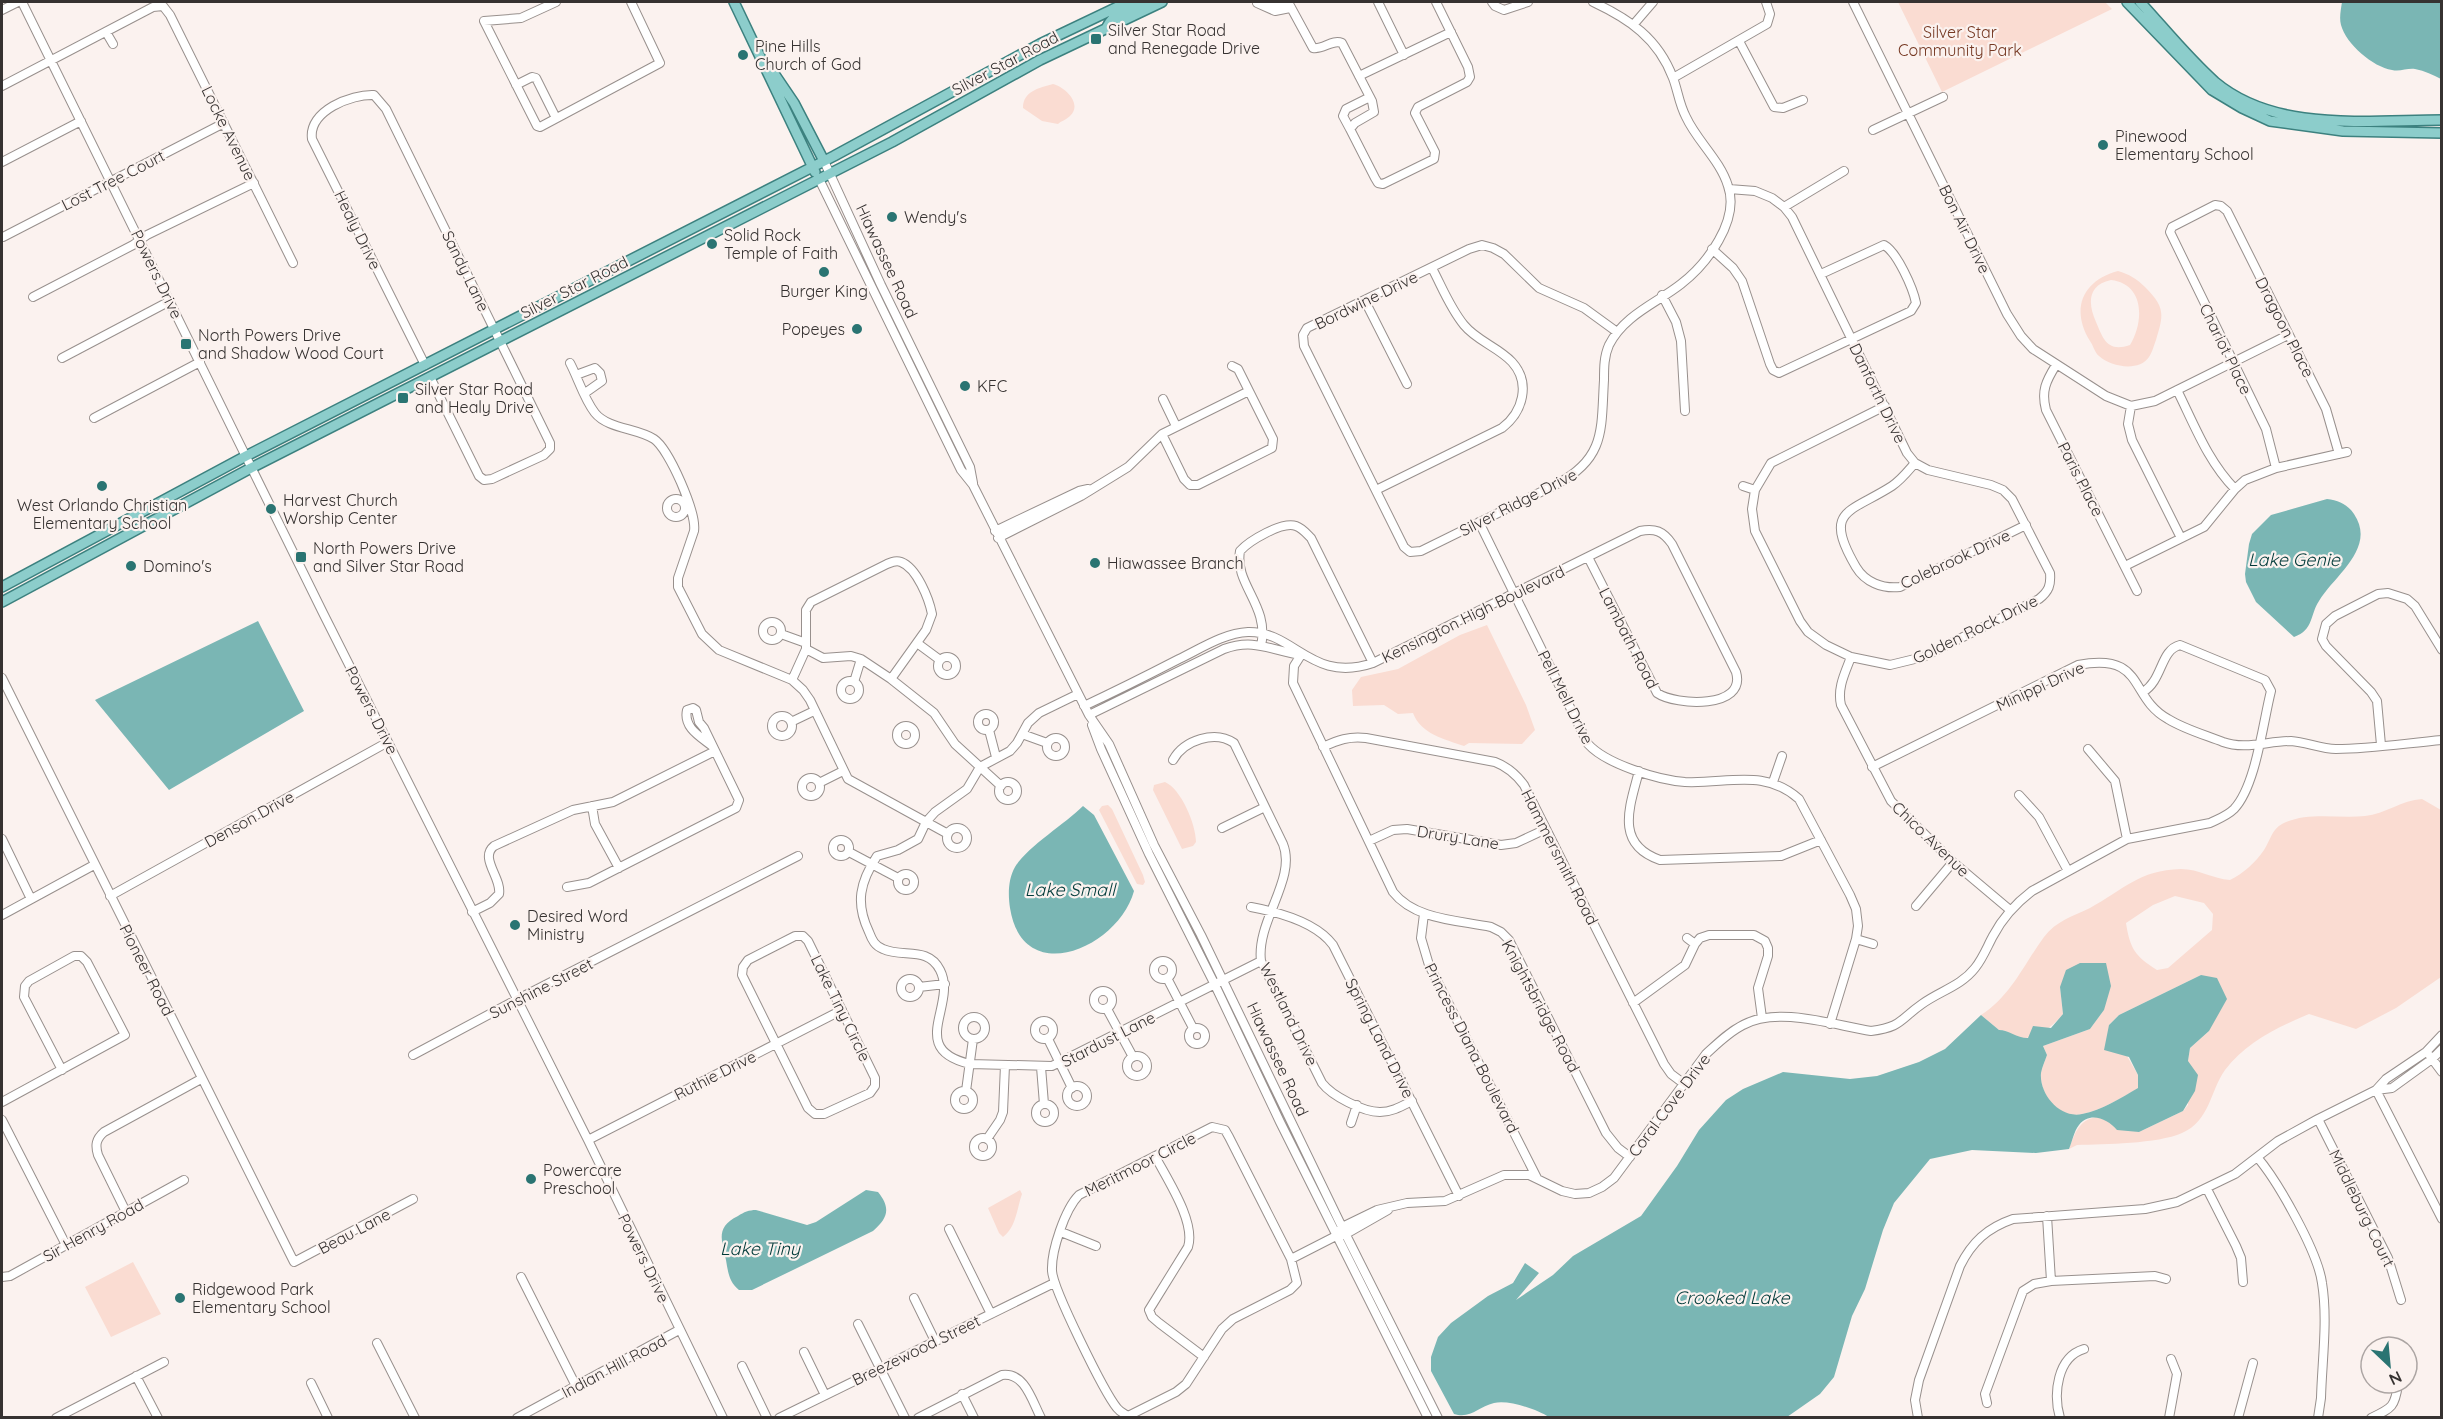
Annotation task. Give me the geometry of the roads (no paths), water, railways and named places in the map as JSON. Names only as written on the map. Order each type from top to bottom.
[{"type":"main road","name":"Hiawassee Road","points":[[734,2],[819,179]]},
{"type":"main road","name":"Silver Star Road","points":[[2,587],[246,456],[813,167],[1030,49],[1128,2]]},
{"type":"main road","points":[[1107,27],[1116,15],[1145,2]]},
{"type":"main road","name":"Silver Star Road","points":[[2,602],[251,468],[892,142],[1040,60],[1162,2]]},
{"type":"main road","points":[[2127,2],[2212,90],[2270,121],[2343,131],[2442,133]]},
{"type":"main road","points":[[2139,2],[2216,82],[2243,99],[2272,112],[2343,120],[2442,120]]},
{"type":"main road","name":"Hiawassee Road","points":[[761,55],[794,103],[824,161]]},
{"type":"main road","points":[[644,268],[648,259],[677,245],[681,234]]},
{"type":"main road","points":[[110,544],[113,534],[149,514],[164,500]]},
{"type":"street","points":[[2,10],[20,2]]},
{"type":"street","name":"Powers Drive","points":[[20,2],[472,912],[588,1140],[723,1418]]},
{"type":"street","points":[[556,2],[521,18],[484,21],[537,126],[540,127],[660,63],[631,2]]},
{"type":"street","points":[[1378,2],[1404,55]]},
{"type":"street","points":[[1370,97],[1346,109],[1343,116],[1378,183],[1383,184],[1434,159],[1435,152],[1416,113],[1418,107],[1467,82],[1470,77],[1468,67],[1436,2]]},
{"type":"street","points":[[1492,2],[1504,10],[1528,2]]},
{"type":"street","name":"Silver Ridge Drive","points":[[1421,551],[1573,476],[1587,464],[1599,439],[1604,360],[1608,346],[1617,332],[1637,313],[1682,284],[1700,266],[1728,218],[1731,202],[1723,173],[1687,119],[1678,100],[1673,78],[1650,38],[1634,24],[1593,2]]},
{"type":"street","points":[[1634,24],[1653,2]]},
{"type":"street","points":[[1673,78],[1767,24],[1770,15],[1766,2]]},
{"type":"street","name":"Bon Air Drive","points":[[1853,2],[2007,314],[2021,336],[2056,365],[2106,396],[2131,406]]},
{"type":"street","points":[[1288,4],[1313,48],[1317,49],[1336,42],[1342,43],[1370,97],[1374,112],[1355,123],[1350,129]]},
{"type":"street","name":"Locke Avenue","points":[[106,32],[153,7],[162,6],[170,15],[293,263]]},
{"type":"street","points":[[2,86],[106,32],[113,44]]},
{"type":"street","points":[[1359,76],[1451,32]]},
{"type":"street","points":[[1739,41],[1774,107],[1783,108],[1803,100]]},
{"type":"street","points":[[516,85],[532,77],[536,78],[556,118]]},
{"type":"street","name":"Sandy Lane","points":[[339,104],[364,95],[374,96],[381,101],[501,341],[550,443],[550,449],[544,455],[492,479],[484,480],[479,476],[430,377]]},
{"type":"street","points":[[1873,130],[1943,97]]},
{"type":"street","name":"Healy Drive","points":[[339,104],[320,115],[313,125],[312,139],[424,365]]},
{"type":"street","points":[[2,162],[81,121]]},
{"type":"street","name":"Lost Tree Court","points":[[3,237],[224,123]]},
{"type":"street","name":"Hiawassee Road","points":[[824,161],[970,467],[973,485]]},
{"type":"street","points":[[1784,207],[1844,171]]},
{"type":"street","name":"Hiawassee Road","points":[[819,179],[961,470],[973,485],[1084,706],[1108,744],[1154,844],[1438,1418]]},
{"type":"street","points":[[33,297],[254,183]]},
{"type":"street","name":"Danforth Drive","points":[[1729,189],[1755,191],[1772,198],[1784,207],[1798,227],[1907,453],[1915,463],[1928,470],[2003,490],[2012,500],[2050,573]]},
{"type":"street","name":"Chariot Place","points":[[2221,206],[2215,205],[2172,227],[2170,232],[2266,429],[2276,468]]},
{"type":"street","name":"Dragoon Place","points":[[2221,206],[2227,211],[2326,409],[2343,453],[2276,468]]},
{"type":"street","name":"Bordwine Drive","points":[[1421,551],[1410,552],[1404,547],[1304,346],[1303,335],[1307,328],[1469,249],[1482,245],[1504,254],[1539,288],[1584,308],[1617,332]]},
{"type":"street","points":[[1712,249],[1742,281],[1773,370],[1779,372],[1787,371],[1911,311],[1916,303],[1915,295],[1894,254],[1884,245],[1821,274]]},
{"type":"street","points":[[1376,490],[1502,428],[1513,420],[1523,394],[1517,370],[1511,361],[1481,342],[1465,327],[1453,311],[1432,268]]},
{"type":"street","points":[[1662,296],[1676,322],[1681,341],[1685,411]]},
{"type":"street","points":[[62,358],[170,301]]},
{"type":"street","points":[[1365,301],[1407,384]]},
{"type":"street","points":[[2181,538],[2132,440],[2128,424],[2131,406],[2155,401],[2289,335]]},
{"type":"street","points":[[94,418],[200,362]]},
{"type":"street","points":[[570,363],[595,413],[603,419],[655,440],[663,448],[695,524],[678,578],[678,587],[689,613],[702,634],[719,650],[792,680],[803,690],[843,771],[855,784],[948,834]]},
{"type":"street","name":"Paris Place","points":[[2056,365],[2044,384],[2043,397],[2046,410],[2137,591]]},
{"type":"street","points":[[1162,435],[1184,479],[1190,485],[1198,485],[1272,448],[1273,439],[1238,369],[1232,366]]},
{"type":"street","points":[[576,375],[595,368],[600,373],[602,381],[585,393]]},
{"type":"street","points":[[2176,390],[2212,461],[2220,474],[2235,489]]},
{"type":"street","points":[[996,534],[1081,496],[1128,467],[1162,435],[1176,426],[1249,391]]},
{"type":"street","points":[[1163,399],[1176,426]]},
{"type":"street","name":"Golden Rock Drive","points":[[1885,406],[1771,463],[1755,490],[1752,508],[1755,531],[1800,621],[1817,640],[1851,657],[1890,665],[1923,657],[2039,599],[2048,591],[2051,583],[2050,573]]},
{"type":"street","name":"Colebrook Drive","points":[[1915,463],[1901,480],[1851,508],[1843,515],[1840,524],[1841,533],[1862,577],[1880,585],[1900,587],[2026,525]]},
{"type":"street","points":[[2125,566],[2210,521],[2245,480],[2276,468]]},
{"type":"street","points":[[1743,486],[1755,490]]},
{"type":"street","name":"Pell Mell Drive","points":[[1479,522],[1588,744],[1596,754],[1607,761],[1683,782],[1761,780],[1773,782],[1787,789],[1799,799],[1856,909],[1858,926],[1856,939],[1830,1024]]},
{"type":"street","points":[[1261,646],[1263,634],[1261,615],[1240,570],[1240,551],[1247,543],[1286,524],[1295,525],[1311,538],[1373,663]]},
{"type":"street","name":"Kensington High Boulevard","points":[[1089,715],[1239,643],[1253,643],[1301,655],[1327,666],[1344,669],[1359,668],[1640,531],[1659,530],[1666,535],[1736,672]]},
{"type":"street","name":"Lambath Road","points":[[1587,557],[1657,693],[1664,698],[1682,702],[1702,702],[1721,698],[1736,688],[1738,680],[1736,672]]},
{"type":"street","points":[[792,680],[806,646],[806,610],[811,602],[896,561],[902,562],[913,572],[930,607],[930,621],[891,679]]},
{"type":"street","points":[[2381,745],[2377,701],[2326,646],[2322,639],[2326,624],[2335,616],[2378,594],[2398,595],[2415,606],[2442,650]]},
{"type":"street","name":"Kensington High Boulevard","points":[[1084,706],[1222,639],[1248,632],[1263,634],[1285,643],[1301,655]]},
{"type":"street","points":[[781,634],[806,646],[823,658],[851,656],[861,659],[891,679],[934,713],[956,744],[1001,786]]},
{"type":"street","points":[[917,643],[940,660]]},
{"type":"street","name":"Coral Cove Drive","points":[[1290,1259],[1344,1230],[1379,1216],[1392,1207],[1407,1203],[1445,1201],[1504,1175],[1519,1174],[1537,1178],[1562,1191],[1589,1193],[1614,1178],[1706,1054],[1725,1036],[1745,1024],[1762,1018],[1781,1016],[1871,1031],[1901,1023],[1922,1004],[1957,985],[1974,970],[2010,910],[2032,891],[2127,839],[2210,823],[2223,818],[2234,809],[2242,797],[2260,744],[2271,691],[2265,680],[2180,645],[2169,650],[2153,686],[2143,692]]},
{"type":"street","name":"Knightsbridge Road","points":[[1301,655],[1292,675],[1293,683],[1393,891],[1409,907],[1424,914],[1491,927],[1502,932],[1509,940],[1606,1133],[1618,1148],[1630,1157]]},
{"type":"street","name":"Chico Avenue","points":[[1851,657],[1838,695],[1891,801],[1953,862],[2010,910]]},
{"type":"street","points":[[854,682],[861,659]]},
{"type":"street","name":"Minippi Drive","points":[[1872,767],[2078,666],[2093,662],[2124,669],[2133,676],[2157,711],[2167,719],[2226,743],[2241,745],[2294,741],[2335,749],[2442,740]]},
{"type":"street","name":"Pioneer Road","points":[[2,678],[294,1262]]},
{"type":"street","points":[[919,987],[945,984],[940,968],[931,958],[920,954],[881,949],[873,942],[863,919],[860,905],[861,890],[872,863],[878,856],[898,850],[918,839],[934,812],[962,795],[980,767],[1010,751],[1028,723],[1039,713],[1078,694]]},
{"type":"street","points":[[567,887],[589,883],[736,808],[739,800],[714,748],[699,722],[696,710],[693,708],[687,710],[686,715],[694,734],[714,748]]},
{"type":"street","points":[[791,722],[814,711]]},
{"type":"street","name":"Hiawassee Road","points":[[1089,715],[1101,749],[1149,854],[1428,1418]]},
{"type":"street","points":[[989,730],[996,757]]},
{"type":"street","points":[[1022,734],[1047,743]]},
{"type":"street","name":"Westland Drive","points":[[1173,760],[1178,751],[1201,739],[1214,736],[1225,737],[1234,743],[1283,844],[1288,861],[1261,939],[1261,961],[1322,1083],[1329,1092],[1340,1099],[1378,1112],[1390,1111],[1412,1101]]},
{"type":"street","name":"Hammersmith Road","points":[[1323,747],[1346,738],[1366,738],[1504,765],[1516,774],[1524,785],[1664,1064],[1671,1074],[1683,1083]]},
{"type":"street","name":"Denson Drive","points":[[110,896],[388,742]]},
{"type":"street","points":[[472,912],[490,903],[499,894],[499,883],[488,858],[490,849],[573,810],[613,802],[714,748]]},
{"type":"street","points":[[2088,748],[2115,781],[2127,839]]},
{"type":"street","points":[[1773,782],[1782,756]]},
{"type":"street","points":[[819,783],[843,771]]},
{"type":"street","points":[[1639,771],[1627,822],[1635,842],[1651,857],[1660,860],[1782,856],[1821,840]]},
{"type":"street","points":[[2019,795],[2039,817],[2068,871]]},
{"type":"street","points":[[592,806],[595,824],[619,868]]},
{"type":"street","points":[[1221,828],[1265,807]]},
{"type":"street","name":"Drury Lane","points":[[1369,840],[1393,830],[1407,829],[1501,845],[1516,843],[1546,829]]},
{"type":"street","points":[[2,839],[31,899]]},
{"type":"street","points":[[849,852],[898,878]]},
{"type":"street","name":"Sunshine Street","points":[[413,1055],[798,856]]},
{"type":"street","points":[[1916,906],[1953,862]]},
{"type":"street","points":[[2,915],[94,865]]},
{"type":"street","name":"Spring Land Drive","points":[[1251,906],[1271,911],[1318,930],[1327,936],[1460,1196]]},
{"type":"street","name":"Princess Diana Boulevard","points":[[1424,914],[1421,938],[1429,965],[1537,1178]]},
{"type":"street","points":[[1633,1003],[1685,965],[1695,944],[1709,935],[1754,935],[1764,941],[1768,956],[1758,988],[1762,1018]]},
{"type":"street","name":"Lake Tiny Circle","points":[[795,936],[803,936],[808,941],[842,1010],[875,1078],[875,1092],[825,1114],[815,1114],[808,1108],[742,975],[743,967],[748,960],[795,936]]},
{"type":"street","points":[[1687,938],[1695,944]]},
{"type":"street","points":[[1856,939],[1873,944]]},
{"type":"street","points":[[2,1102],[62,1070],[125,1035],[87,962],[81,956],[74,956],[29,981],[25,986],[24,997],[62,1070]]},
{"type":"street","name":"Stardust Lane","points":[[945,984],[945,995],[937,1020],[938,1040],[947,1054],[970,1064],[1041,1067],[1060,1063],[1261,961]]},
{"type":"street","points":[[1167,978],[1193,1028]]},
{"type":"street","points":[[1107,1009],[1132,1057]]},
{"type":"street","name":"Ruthie Drive","points":[[588,1140],[842,1010]]},
{"type":"street","points":[[2376,1090],[2386,1078],[2426,1052],[2442,1035]]},
{"type":"street","points":[[966,1091],[973,1039]]},
{"type":"street","points":[[1048,1039],[1072,1088]]},
{"type":"street","points":[[1918,1418],[1916,1400],[1919,1380],[1968,1251],[1981,1235],[1996,1225],[2013,1219],[2145,1209],[2177,1202],[2235,1174],[2278,1141],[2318,1119],[2376,1090],[2392,1088],[2442,1049]]},
{"type":"street","points":[[2426,1052],[2442,1072]]},
{"type":"street","points":[[987,1139],[1003,1112],[1005,1065]]},
{"type":"street","points":[[1041,1067],[1044,1104]]},
{"type":"street","points":[[126,1212],[95,1148],[97,1139],[104,1132],[201,1079]]},
{"type":"street","points":[[2376,1090],[2442,1219]]},
{"type":"street","points":[[1351,1122],[1357,1105]]},
{"type":"street","name":"Middleburg Court","points":[[2318,1119],[2388,1258],[2401,1300]]},
{"type":"street","points":[[2,1120],[66,1245]]},
{"type":"street","name":"Meritmoor Circle","points":[[1212,1127],[1225,1130],[1290,1259],[1298,1283],[1290,1290],[1233,1319],[1222,1329],[1193,1376],[1176,1392],[1128,1416],[1115,1406],[1053,1283],[1052,1262],[1061,1232],[1068,1209],[1079,1195],[1212,1127]]},
{"type":"street","points":[[1155,1156],[1188,1221],[1191,1238],[1188,1247],[1149,1310],[1152,1317],[1159,1323],[1204,1357]]},
{"type":"street","points":[[2257,1157],[2276,1181],[2316,1262],[2322,1281],[2324,1300],[2321,1398],[2318,1418]]},
{"type":"street","name":"Sir Henry Road","points":[[2,1277],[10,1276],[184,1180]]},
{"type":"street","points":[[2207,1189],[2241,1258],[2243,1282]]},
{"type":"street","name":"Beau Lane","points":[[294,1262],[413,1199]]},
{"type":"street","points":[[2047,1216],[2051,1281]]},
{"type":"street","points":[[949,1229],[991,1314]]},
{"type":"street","points":[[1061,1232],[1096,1246]]},
{"type":"street","points":[[1987,1403],[1985,1394],[2023,1291],[2034,1284],[2051,1281],[2155,1276],[2166,1279]]},
{"type":"street","points":[[521,1277],[576,1386]]},
{"type":"street","name":"Breezewood Street","points":[[779,1418],[1053,1283]]},
{"type":"street","points":[[914,1298],[935,1341]]},
{"type":"street","points":[[858,1324],[905,1418]]},
{"type":"street","name":"Indian Hill Road","points":[[517,1418],[679,1330]]},
{"type":"street","points":[[1387,1335],[1395,1331]]},
{"type":"street","points":[[377,1344],[415,1418]]},
{"type":"street","points":[[2060,1418],[2057,1391],[2063,1365],[2072,1353],[2084,1349]]},
{"type":"street","points":[[804,1352],[825,1395]]},
{"type":"street","points":[[2169,1418],[2177,1374],[2171,1359]]},
{"type":"street","points":[[56,1418],[164,1362]]},
{"type":"street","points":[[2238,1418],[2253,1363]]},
{"type":"street","points":[[742,1366],[767,1418]]},
{"type":"street","points":[[918,1418],[1002,1375],[1011,1374],[1018,1377],[1024,1385],[1041,1418]]},
{"type":"street","points":[[136,1376],[158,1418]]},
{"type":"street","points":[[311,1383],[328,1418]]},
{"type":"street","points":[[962,1394],[974,1418]]},
{"type":"street","points":[[2371,1418],[2395,1403],[2396,1395]]},
{"type":"water","points":[[2342,2],[2441,3],[2441,79],[2415,69],[2398,71],[2385,68],[2361,54],[2348,40],[2341,25]]},
{"type":"water","name":"Lake Genie","points":[[2327,499],[2335,500],[2352,511],[2360,526],[2360,538],[2351,561],[2319,601],[2308,626],[2294,637],[2256,602],[2246,582],[2249,544],[2252,534],[2271,515]]},
{"type":"water","points":[[258,621],[304,711],[169,790],[95,700]]},
{"type":"water","name":"Lake Small","points":[[1083,806],[1094,815],[1134,891],[1125,911],[1110,929],[1092,943],[1071,951],[1051,953],[1033,948],[1018,933],[1010,908],[1009,892],[1013,872],[1028,852]]},
{"type":"water","name":"Crooked Lake","points":[[2080,963],[2106,963],[2111,986],[2104,1010],[2090,1029],[2043,1046],[2047,1055],[2041,1073],[2043,1089],[2047,1097],[2059,1109],[2074,1115],[2097,1110],[2138,1088],[2138,1075],[2129,1057],[2104,1050],[2109,1025],[2119,1015],[2201,975],[2217,978],[2227,999],[2209,1031],[2190,1048],[2188,1061],[2198,1075],[2195,1091],[2183,1111],[2139,1132],[2117,1130],[2104,1120],[2088,1118],[2077,1127],[2069,1149],[2036,1153],[1972,1150],[1930,1159],[1894,1203],[1865,1289],[1852,1316],[1834,1377],[1820,1394],[1787,1417],[1549,1417],[1523,1406],[1500,1402],[1470,1414],[1454,1414],[1431,1371],[1431,1357],[1438,1337],[1451,1323],[1488,1296],[1513,1283],[1525,1263],[1539,1273],[1516,1300],[1553,1275],[1573,1256],[1641,1216],[1677,1166],[1699,1130],[1726,1100],[1743,1089],[1783,1072],[1850,1079],[1877,1076],[1919,1062],[1945,1049],[1981,1015],[1999,1030],[2028,1038],[2033,1026],[2051,1028],[2063,1014],[2060,987],[2066,970]]},
{"type":"water","name":"Lake Tiny","points":[[866,1190],[878,1192],[886,1208],[885,1217],[873,1231],[752,1290],[739,1290],[733,1284],[728,1273],[722,1240],[723,1229],[731,1220],[744,1212],[756,1210],[807,1225],[816,1222]]},
{"type":"place","name":"Silver Star Road and Renegade Drive","points":[[1096,39]]},
{"type":"place","name":"Pine Hills Church of God","points":[[743,55]]},
{"type":"place","name":"Pinewood Elementary School","points":[[2103,145]]},
{"type":"place","name":"Wendy's","points":[[892,217]]},
{"type":"place","name":"Solid Rock Temple of Faith","points":[[712,244]]},
{"type":"place","name":"Burger King","points":[[824,272]]},
{"type":"place","name":"Popeyes","points":[[857,329]]},
{"type":"place","name":"North Powers Drive and Shadow Wood Court","points":[[186,344]]},
{"type":"place","name":"KFC","points":[[965,386]]},
{"type":"place","name":"Silver Star Road and Healy Drive","points":[[403,398]]},
{"type":"place","name":"West Orlando Christian Elementary School","points":[[102,486]]},
{"type":"place","name":"Harvest Church Worship Center","points":[[271,509]]},
{"type":"place","name":"North Powers Drive and Silver Star Road","points":[[301,557]]},
{"type":"place","name":"Hiawassee Branch","points":[[1095,563]]},
{"type":"place","name":"Domino's","points":[[131,566]]},
{"type":"place","name":"Desired Word Ministry","points":[[515,925]]},
{"type":"place","name":"Powercare Preschool","points":[[531,1179]]},
{"type":"place","name":"Ridgewood Park Elementary School","points":[[180,1298]]},
{"type":"park label","name":"Silver Star Community Park","points":[[1960,41]]}]
